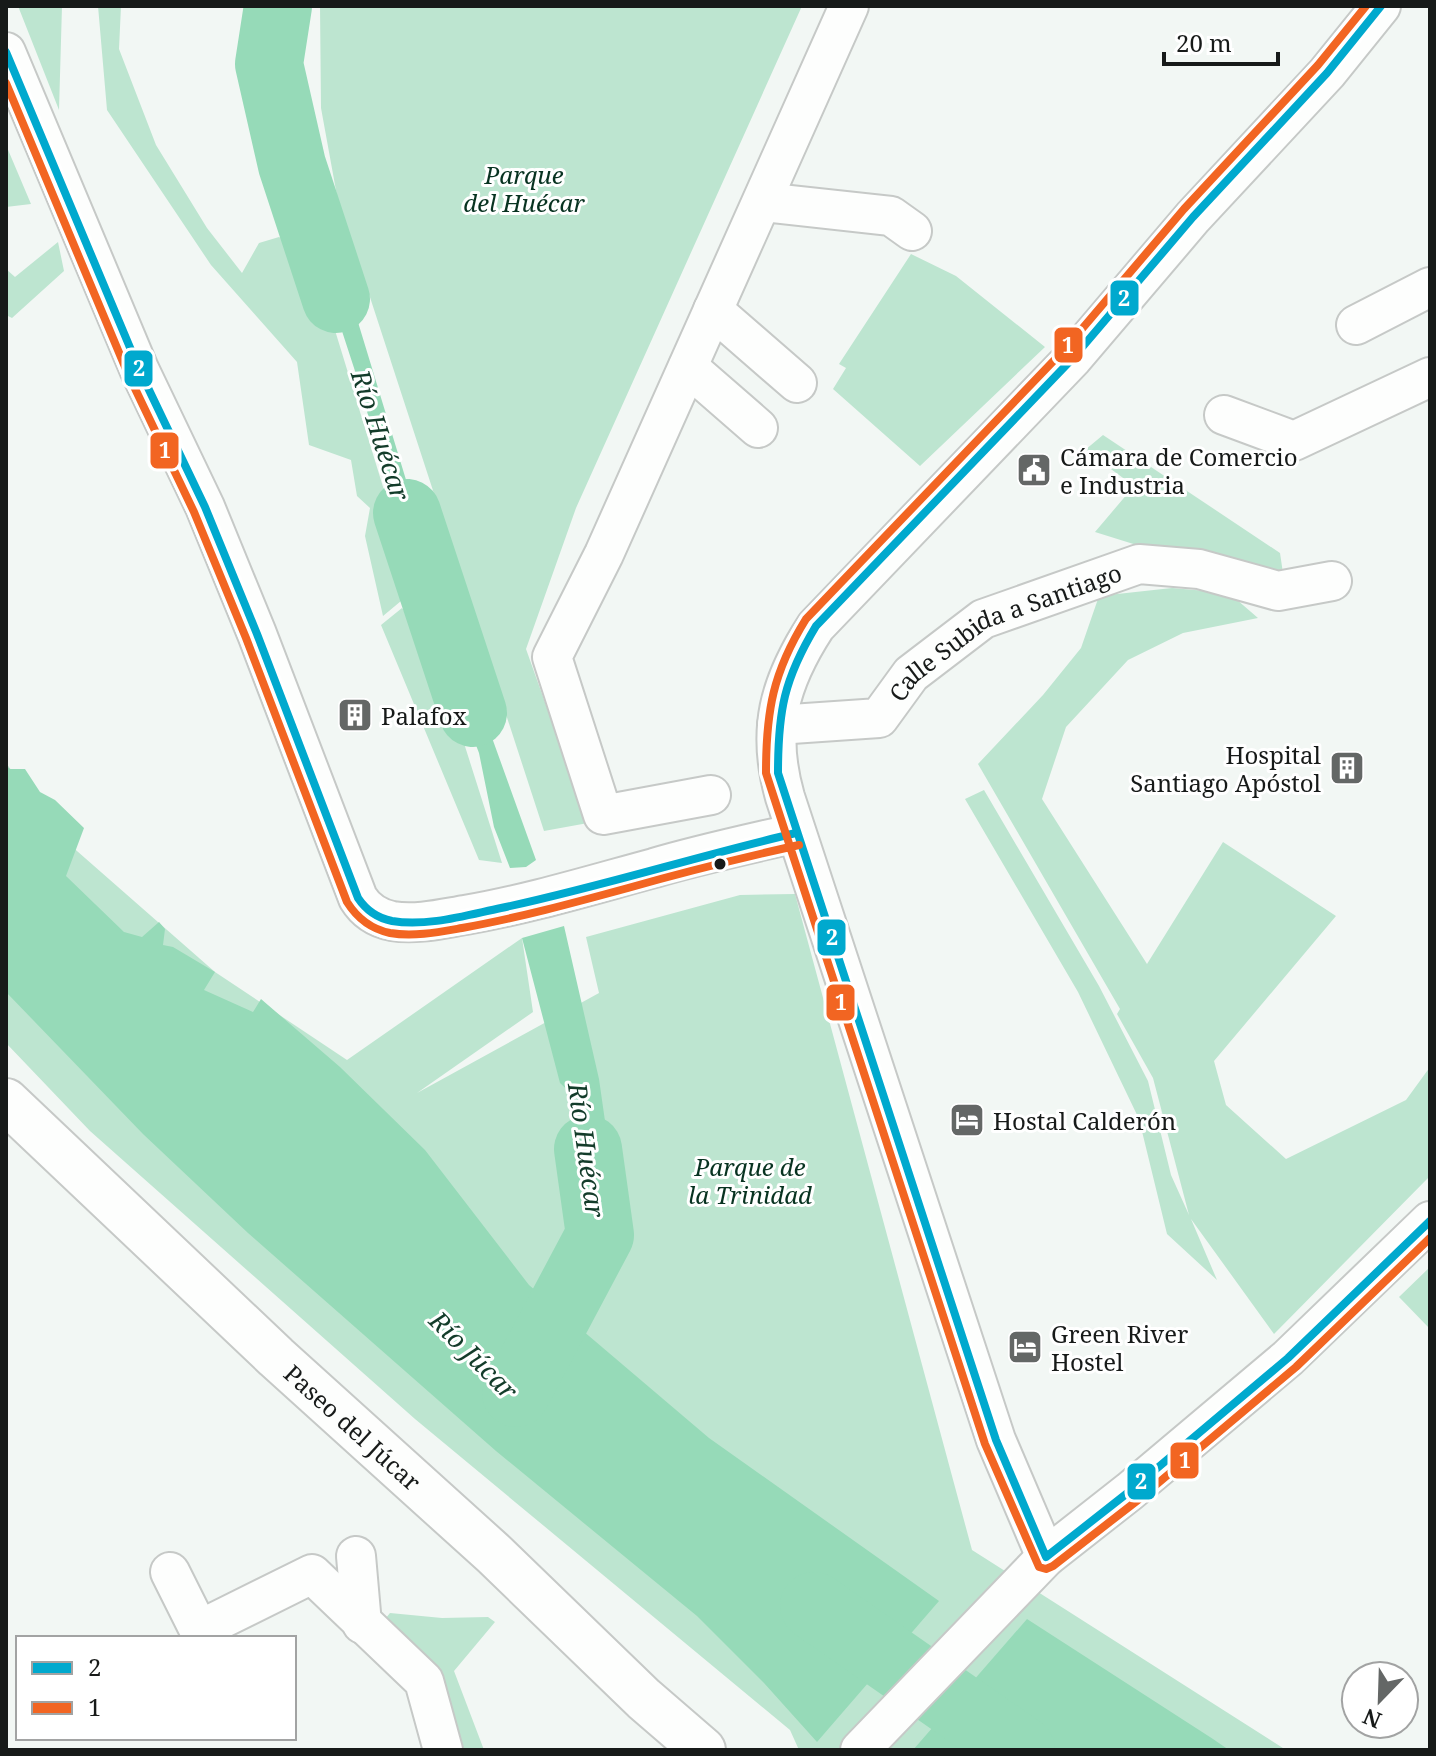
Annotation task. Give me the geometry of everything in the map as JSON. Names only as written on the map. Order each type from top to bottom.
[{"type":"main road","name":"Paseo del Júcar","points":[[6,1101],[276,1357],[494,1554],[644,1699],[703,1750]]},
{"type":"street","points":[[711,795],[603,815],[552,657],[604,554],[849,6]]},
{"type":"street","points":[[1046,1557],[996,1440],[778,773],[777,725],[786,680],[796,657],[816,626],[1073,358],[1193,217],[1327,73],[1381,6]]},
{"type":"street","points":[[6,52],[139,369],[198,493],[253,624],[363,907],[381,918],[394,921],[430,921],[472,914],[570,893],[796,833]]},
{"type":"street","points":[[762,202],[891,216],[912,231]]},
{"type":"street","points":[[1356,325],[1430,287]]},
{"type":"street","points":[[713,310],[797,383]]},
{"type":"street","points":[[688,367],[758,428]]},
{"type":"street","points":[[1224,415],[1294,441],[1430,377]]},
{"type":"street","name":"Calle Subida a Santiago","points":[[777,725],[879,718],[911,674],[983,619],[1139,564],[1199,569],[1278,591],[1332,581]]},
{"type":"street","points":[[860,1750],[1046,1557],[1288,1358],[1430,1221]]},
{"type":"street","points":[[356,1556],[362,1624]]},
{"type":"street","points":[[170,1572],[199,1630],[312,1574],[424,1681],[443,1750]]},
{"type":"green space","points":[[18,6],[62,6],[59,110]]},
{"type":"green space","points":[[98,6],[121,6],[119,49],[156,145],[207,228],[242,273],[259,243],[279,237],[307,253],[330,314],[418,601],[407,596],[383,616],[365,536],[370,508],[357,496],[351,460],[309,445],[297,362],[211,265],[107,110]]},
{"type":"green space","name":"Parque del Huécar","points":[[320,6],[802,6],[576,508],[526,649],[588,823],[544,831],[337,196],[321,108]]},
{"type":"green space","points":[[6,145],[31,204],[6,207]]},
{"type":"green space","points":[[58,242],[64,271],[12,318],[6,315],[6,269],[15,277]]},
{"type":"green space","points":[[911,254],[956,276],[1045,347],[920,466],[833,389],[846,368],[839,364]]},
{"type":"green space","points":[[1103,435],[1280,553],[1284,580],[1159,552],[1095,532],[1134,486],[1085,450]]},
{"type":"green space","points":[[1172,588],[1229,593],[1258,618],[1183,633],[1128,660],[1066,727],[1042,799],[1147,964],[1223,842],[1336,916],[1214,1061],[1226,1105],[1286,1159],[1406,1100],[1430,1067],[1430,1176],[1274,1334],[1191,1219],[1217,1280],[1167,1234],[1139,1119],[1078,992],[965,799],[984,790],[1099,986],[1148,1081],[1171,1175],[1189,1215],[1153,1078],[1117,1014],[1120,1009],[978,764],[1043,695],[1081,648],[1099,596]]},
{"type":"green space","points":[[402,608],[419,631],[430,636],[502,863],[479,860],[381,625]]},
{"type":"green space","name":"Parque de la Trinidad","points":[[6,763],[61,837],[215,972],[347,1060],[522,938],[533,1012],[417,1093],[599,993],[586,937],[740,895],[795,894],[972,1550],[1286,1750],[799,1750],[790,1730],[415,1419],[90,1131],[6,1043]]},
{"type":"green space","points":[[1430,1267],[1430,1329],[1399,1297]]},
{"type":"green space","points":[[390,1613],[442,1618],[488,1617],[495,1622],[454,1671],[484,1750],[454,1750],[375,1631]]},
{"type":"water","points":[[272,6],[300,6],[298,70],[316,180],[289,184],[263,60]]},
{"type":"water","points":[[322,204],[442,598],[424,604],[312,239],[298,231],[290,217]]},
{"type":"water","points":[[450,621],[536,860],[526,867],[510,868],[494,827],[479,753],[431,628]]},
{"type":"water","points":[[6,766],[25,769],[40,792],[55,800],[84,828],[66,876],[124,932],[142,937],[159,922],[165,929],[163,945],[173,947],[215,972],[204,990],[253,1012],[261,999],[340,1067],[425,1150],[529,1285],[709,1438],[939,1601],[817,1742],[697,1616],[496,1451],[248,1233],[143,1134],[6,992]]},
{"type":"water","points":[[564,926],[599,1079],[608,1142],[612,1203],[603,1245],[588,1239],[577,1099],[560,1083],[522,938]]},
{"type":"water","points":[[1027,1619],[1213,1739],[1229,1750],[913,1750]]},
{"type":"waterway","name":"Río Huécar","points":[[278,6],[269,64],[292,165],[336,299]]},
{"type":"waterway","name":"Río Huécar","points":[[407,513],[473,713]]},
{"type":"waterway","name":"Río Huécar","points":[[516,1393],[600,1235],[588,1149]]},
{"type":"waterway","name":"Río Júcar","points":[[814,1606],[1021,1750]]},
{"type":"transit line","name":"1","points":[[1366,6],[1318,65],[1184,209],[1064,350],[806,619],[786,657],[774,693],[766,773],[985,1444],[1039,1567],[1046,1569],[1053,1566],[1138,1500],[1296,1367],[1430,1238]]},
{"type":"transit line","name":"2","points":[[1381,6],[1327,73],[1193,217],[1073,358],[816,626],[785,696],[779,731],[778,773],[996,1440],[1046,1557],[1288,1358],[1430,1221]]},
{"type":"transit line","name":"2","points":[[6,52],[139,369],[205,507],[358,898],[365,906],[377,916],[392,921],[447,919],[575,891],[796,833]]},
{"type":"transit line","name":"1","points":[[6,83],[128,374],[194,512],[347,902],[360,918],[390,933],[444,931],[545,910],[799,845]]},
{"type":"place","name":"Cámara de Comercio e Industria","points":[[1034,470]]},
{"type":"place","name":"Palafox","points":[[355,715]]},
{"type":"place","name":"Hospital Santiago Apóstol","points":[[1347,768]]},
{"type":"place","name":"Hostal Calderón","points":[[967,1120]]},
{"type":"place","name":"Green River Hostel","points":[[1025,1347]]}]
